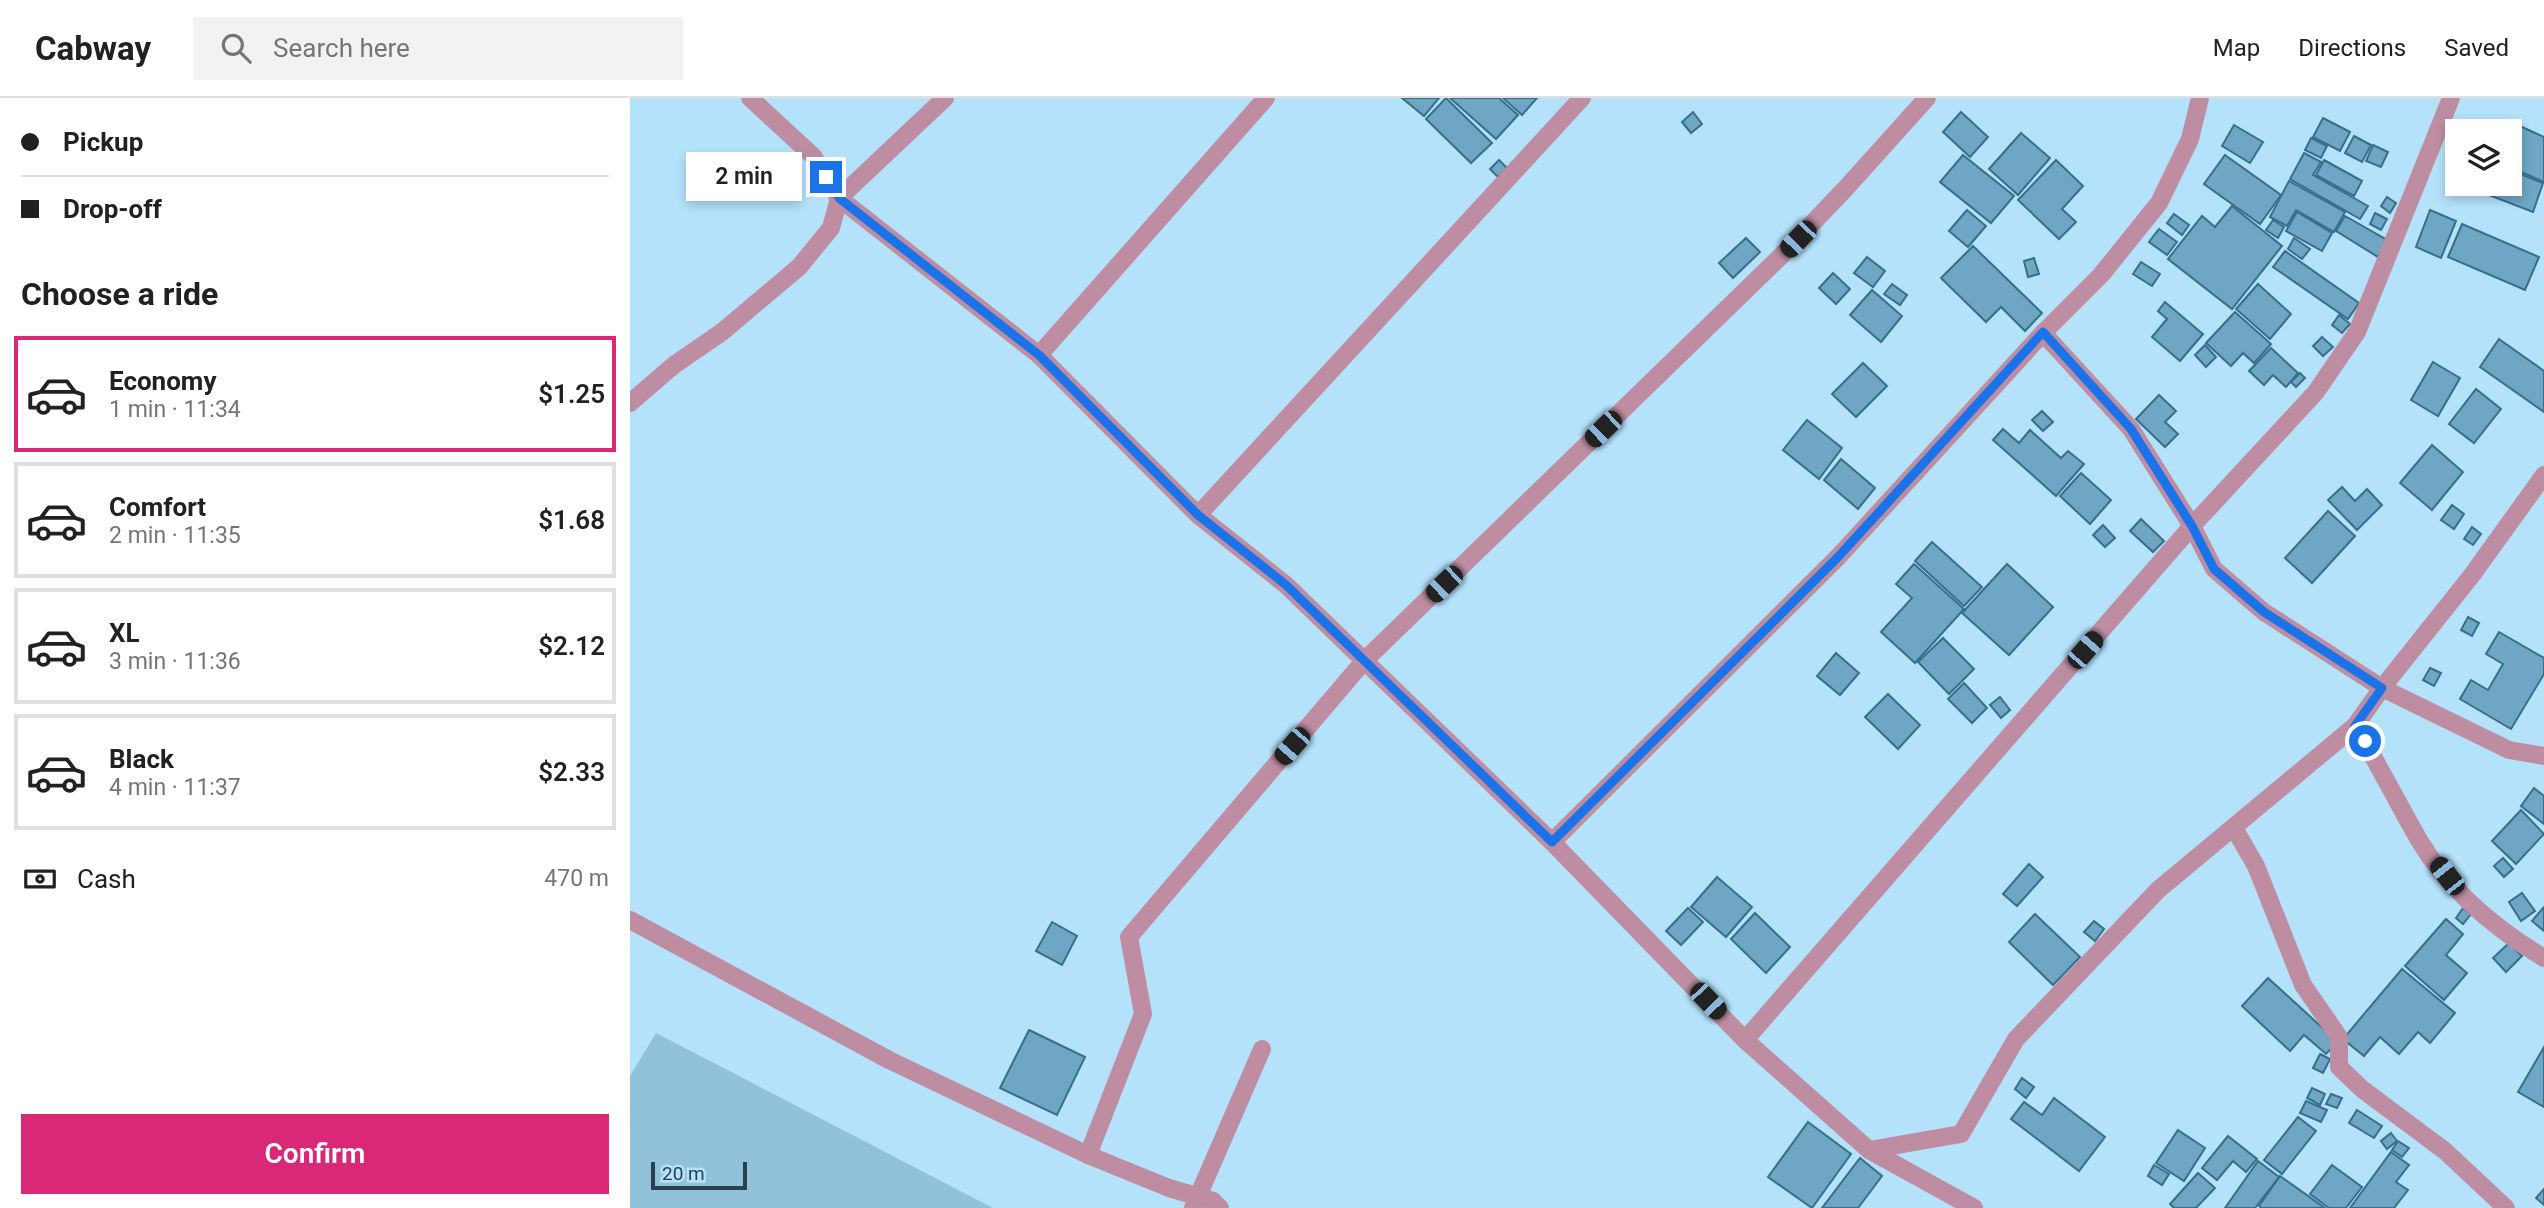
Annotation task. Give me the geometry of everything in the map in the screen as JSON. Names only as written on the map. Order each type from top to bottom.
[{"type":"street","points":[[750,98],[813,156],[839,198],[1039,355],[1198,515],[1286,585],[1552,842],[1745,1040],[1869,1150],[1974,1208]]},
{"type":"street","points":[[630,403],[674,365],[722,332],[799,267],[831,228],[839,198],[945,98]]},
{"type":"street","points":[[1039,355],[1266,98]]},
{"type":"street","points":[[1198,515],[1582,98]]},
{"type":"street","points":[[1088,1155],[1143,1014],[1129,937],[1364,661],[1782,255],[1927,98]]},
{"type":"street","points":[[1552,842],[1839,556],[2043,332],[2101,275],[2159,203],[2190,139],[2200,98]]},
{"type":"street","points":[[1745,1040],[2192,526],[2316,392],[2357,332],[2452,98]]},
{"type":"street","points":[[2043,332],[2131,429],[2192,526],[2214,569],[2264,612],[2382,688],[2509,750],[2544,756]]},
{"type":"street","points":[[1869,1150],[1961,1134],[2016,1039],[2158,890],[2355,726],[2472,575],[2544,475]]},
{"type":"street","points":[[2355,726],[2420,841],[2461,893],[2516,941],[2544,958]]},
{"type":"street","points":[[2234,828],[2256,866],[2303,985],[2339,1037],[2339,1067],[2362,1089],[2445,1151],[2506,1208]]},
{"type":"street","points":[[630,920],[889,1060],[1088,1155],[1169,1188],[1195,1202],[1213,1201],[1220,1208]]},
{"type":"street","points":[[1195,1202],[1262,1049]]},
{"type":"shaded area","points":[[656,1033],[993,1208],[630,1208],[630,1076]]},
{"type":"building","points":[[1402,98],[1439,98],[1424,116]]},
{"type":"building","points":[[1446,98],[1492,143],[1471,163],[1426,119]]},
{"type":"building","points":[[1450,98],[1499,98],[1518,115],[1496,139]]},
{"type":"building","points":[[1503,98],[1537,98],[1522,115]]},
{"type":"building","points":[[1693,112],[1702,124],[1691,133],[1682,122]]},
{"type":"building","points":[[1961,112],[1988,137],[1970,157],[1943,132]]},
{"type":"building","points":[[2323,118],[2350,132],[2340,151],[2313,137]]},
{"type":"building","points":[[2234,125],[2263,142],[2250,163],[2222,146]]},
{"type":"building","points":[[2522,127],[2544,137],[2544,182],[2522,172]]},
{"type":"building","points":[[2021,133],[2050,158],[2018,195],[1989,169]]},
{"type":"building","points":[[2354,136],[2371,145],[2362,162],[2345,153]]},
{"type":"building","points":[[2311,138],[2327,146],[2321,158],[2305,150]]},
{"type":"building","points":[[2373,145],[2388,152],[2381,167],[2366,161]]},
{"type":"building","points":[[2304,153],[2321,162],[2313,175],[2368,206],[2360,219],[2290,179]]},
{"type":"building","points":[[1963,155],[2014,196],[1991,223],[1940,182]]},
{"type":"building","points":[[2225,155],[2281,195],[2260,224],[2204,184]]},
{"type":"building","points":[[1499,160],[1507,168],[1498,177],[1490,169]]},
{"type":"building","points":[[2056,160],[2083,186],[2062,209],[2076,222],[2059,239],[2018,200]]},
{"type":"building","points":[[2324,160],[2362,181],[2354,196],[2316,175]]},
{"type":"building","points":[[2522,175],[2543,183],[2533,212],[2491,196],[2522,196]]},
{"type":"building","points":[[2289,181],[2345,212],[2334,232],[2296,210],[2287,226],[2270,217]]},
{"type":"building","points":[[2387,197],[2396,203],[2390,213],[2381,206]]},
{"type":"building","points":[[2232,206],[2282,246],[2232,309],[2168,259],[2202,216],[2215,227]]},
{"type":"building","points":[[1967,210],[1986,226],[1968,247],[1949,231]]},
{"type":"building","points":[[2430,210],[2456,221],[2441,258],[2416,247]]},
{"type":"building","points":[[2297,212],[2332,233],[2322,251],[2286,231]]},
{"type":"building","points":[[2375,213],[2387,219],[2381,230],[2370,224]]},
{"type":"building","points":[[2174,214],[2189,225],[2182,235],[2167,223]]},
{"type":"building","points":[[2345,216],[2387,240],[2378,257],[2336,231]]},
{"type":"building","points":[[2273,220],[2284,227],[2278,238],[2266,230]]},
{"type":"building","points":[[2462,224],[2539,257],[2525,290],[2448,257]]},
{"type":"building","points":[[2159,229],[2177,242],[2167,255],[2149,242]]},
{"type":"building","points":[[1746,238],[1760,252],[1733,278],[1719,263]]},
{"type":"building","points":[[2294,238],[2310,249],[2302,259],[2288,249]]},
{"type":"building","points":[[1973,246],[2042,313],[2025,331],[2001,307],[1986,322],[1941,278]]},
{"type":"building","points":[[2285,251],[2359,303],[2348,319],[2273,267]]},
{"type":"building","points":[[1867,257],[1885,271],[1873,287],[1854,273]]},
{"type":"building","points":[[2034,258],[2039,274],[2028,277],[2024,261]]},
{"type":"building","points":[[2141,262],[2160,274],[2152,286],[2133,274]]},
{"type":"building","points":[[1833,273],[1850,289],[1836,304],[1819,288]]},
{"type":"building","points":[[1892,284],[1907,295],[1900,305],[1884,294]]},
{"type":"building","points":[[2258,284],[2291,314],[2270,339],[2236,309]]},
{"type":"building","points":[[1872,290],[1902,316],[1881,342],[1850,315]]},
{"type":"building","points":[[2165,302],[2203,334],[2180,361],[2152,337],[2167,319],[2158,311]]},
{"type":"building","points":[[2235,312],[2271,344],[2254,363],[2243,353],[2231,366],[2206,343]]},
{"type":"building","points":[[2339,315],[2350,324],[2342,333],[2332,325]]},
{"type":"building","points":[[2322,337],[2333,347],[2323,356],[2313,346]]},
{"type":"building","points":[[2499,339],[2544,371],[2544,412],[2480,367]]},
{"type":"building","points":[[2205,345],[2216,357],[2206,367],[2195,355]]},
{"type":"building","points":[[2271,348],[2298,373],[2286,387],[2273,375],[2264,385],[2249,371]]},
{"type":"building","points":[[2433,362],[2460,378],[2438,416],[2411,400]]},
{"type":"building","points":[[1863,363],[1887,386],[1856,417],[1832,394]]},
{"type":"building","points":[[2300,373],[2305,378],[2296,387],[2291,382]]},
{"type":"building","points":[[2476,389],[2501,409],[2474,443],[2449,424]]},
{"type":"building","points":[[2159,395],[2176,411],[2165,422],[2178,434],[2165,447],[2136,419]]},
{"type":"building","points":[[2042,411],[2053,422],[2043,431],[2032,420]]},
{"type":"building","points":[[1807,420],[1842,448],[1819,479],[1783,450]]},
{"type":"building","points":[[2003,429],[2019,443],[2030,430],[2061,458],[2068,451],[2084,464],[2056,496],[1993,440]]},
{"type":"building","points":[[2432,445],[2463,472],[2432,510],[2400,483]]},
{"type":"building","points":[[1841,459],[1875,488],[1858,509],[1824,480]]},
{"type":"building","points":[[2081,473],[2111,500],[2090,524],[2060,496]]},
{"type":"building","points":[[2342,487],[2355,501],[2367,489],[2382,505],[2357,530],[2328,500]]},
{"type":"building","points":[[2452,505],[2464,514],[2454,529],[2441,520]]},
{"type":"building","points":[[2328,511],[2355,536],[2312,583],[2285,558]]},
{"type":"building","points":[[2141,519],[2164,541],[2153,552],[2130,531]]},
{"type":"building","points":[[2103,525],[2115,538],[2105,547],[2093,535]]},
{"type":"building","points":[[2472,527],[2481,534],[2473,545],[2464,539]]},
{"type":"building","points":[[1932,542],[1982,587],[1964,606],[1915,561]]},
{"type":"building","points":[[1914,564],[1964,609],[1915,663],[1881,632],[1912,598],[1896,584]]},
{"type":"building","points":[[2007,564],[2053,607],[2009,655],[1962,613]]},
{"type":"building","points":[[2468,617],[2479,623],[2472,636],[2461,630]]},
{"type":"building","points":[[2499,632],[2544,658],[2544,674],[2511,729],[2460,699],[2471,680],[2488,690],[2503,664],[2486,654]]},
{"type":"building","points":[[1943,638],[1974,669],[1949,694],[1918,662]]},
{"type":"building","points":[[1836,653],[1859,673],[1840,695],[1817,676]]},
{"type":"building","points":[[2430,668],[2441,673],[2434,686],[2423,680]]},
{"type":"building","points":[[1964,683],[1987,708],[1972,723],[1948,699]]},
{"type":"building","points":[[1888,694],[1920,725],[1898,749],[1865,717]]},
{"type":"building","points":[[2000,697],[2010,710],[2001,718],[1990,705]]},
{"type":"building","points":[[2534,788],[2544,796],[2544,824],[2521,806]]},
{"type":"building","points":[[2521,810],[2544,834],[2516,864],[2492,841]]},
{"type":"building","points":[[2503,858],[2513,869],[2504,877],[2494,866]]},
{"type":"building","points":[[2029,864],[2043,877],[2017,906],[2003,894]]},
{"type":"building","points":[[1717,877],[1752,907],[1726,937],[1691,907]]},
{"type":"building","points":[[2522,893],[2535,911],[2521,921],[2509,902]]},
{"type":"building","points":[[2544,907],[2544,931],[2532,921]]},
{"type":"building","points":[[1688,908],[1703,922],[1681,945],[1666,931]]},
{"type":"building","points":[[2463,908],[2471,914],[2463,924],[2456,918]]},
{"type":"building","points":[[1755,913],[1790,947],[1766,973],[1731,939]]},
{"type":"building","points":[[2035,914],[2080,957],[2053,985],[2009,942]]},
{"type":"building","points":[[2446,919],[2463,934],[2446,955],[2467,973],[2444,1000],[2405,966]]},
{"type":"building","points":[[2094,921],[2104,929],[2095,941],[2084,932]]},
{"type":"building","points":[[1052,922],[1077,936],[1062,965],[1036,951]]},
{"type":"building","points":[[2509,943],[2522,956],[2506,972],[2493,958]]},
{"type":"building","points":[[2402,969],[2455,1013],[2430,1043],[2418,1032],[2399,1054],[2380,1037],[2364,1056],[2343,1039]]},
{"type":"building","points":[[2268,978],[2338,1042],[2326,1054],[2304,1035],[2290,1051],[2242,1006]]},
{"type":"building","points":[[1029,1030],[1085,1057],[1057,1115],[1000,1088]]},
{"type":"building","points":[[2544,1047],[2544,1107],[2518,1092]]},
{"type":"building","points":[[2320,1054],[2330,1059],[2323,1073],[2313,1068]]},
{"type":"building","points":[[2022,1078],[2034,1087],[2026,1098],[2015,1089]]},
{"type":"building","points":[[2312,1088],[2325,1094],[2320,1105],[2307,1098]]},
{"type":"building","points":[[2331,1094],[2342,1098],[2337,1108],[2326,1104]]},
{"type":"building","points":[[2054,1098],[2105,1137],[2079,1171],[2011,1119],[2024,1102],[2042,1115]]},
{"type":"building","points":[[2306,1101],[2327,1110],[2321,1122],[2300,1113]]},
{"type":"building","points":[[2357,1110],[2382,1126],[2374,1138],[2349,1123]]},
{"type":"building","points":[[2298,1117],[2316,1131],[2282,1174],[2264,1160]]},
{"type":"building","points":[[1808,1122],[1851,1154],[1812,1208],[1768,1177]]},
{"type":"building","points":[[2178,1130],[2205,1148],[2184,1181],[2156,1163]]},
{"type":"building","points":[[2391,1133],[2397,1141],[2387,1149],[2381,1141]]},
{"type":"building","points":[[2228,1136],[2257,1159],[2246,1172],[2233,1161],[2217,1180],[2202,1168]]},
{"type":"building","points":[[2398,1141],[2409,1148],[2402,1157],[2392,1150]]},
{"type":"building","points":[[2391,1152],[2409,1165],[2396,1182],[2408,1190],[2394,1208],[2350,1208]]},
{"type":"building","points":[[1860,1158],[1882,1176],[1858,1208],[1822,1208]]},
{"type":"building","points":[[2258,1161],[2279,1177],[2255,1208],[2225,1208]]},
{"type":"building","points":[[2154,1165],[2169,1174],[2162,1185],[2148,1176]]},
{"type":"building","points":[[2332,1165],[2362,1187],[2346,1208],[2329,1208],[2310,1194]]},
{"type":"building","points":[[2198,1173],[2215,1188],[2196,1208],[2174,1208],[2170,1204]]},
{"type":"building","points":[[2280,1176],[2325,1208],[2259,1206]]},
{"type":"building","points":[[2544,1189],[2544,1205],[2536,1198]]},
{"type":"route","points":[[826,177],[839,198],[1039,355],[1198,515],[1286,585],[1552,842],[1839,556],[2043,332],[2131,429],[2192,526],[2214,569],[2264,612],[2382,688],[2355,726],[2365,741]]}]
